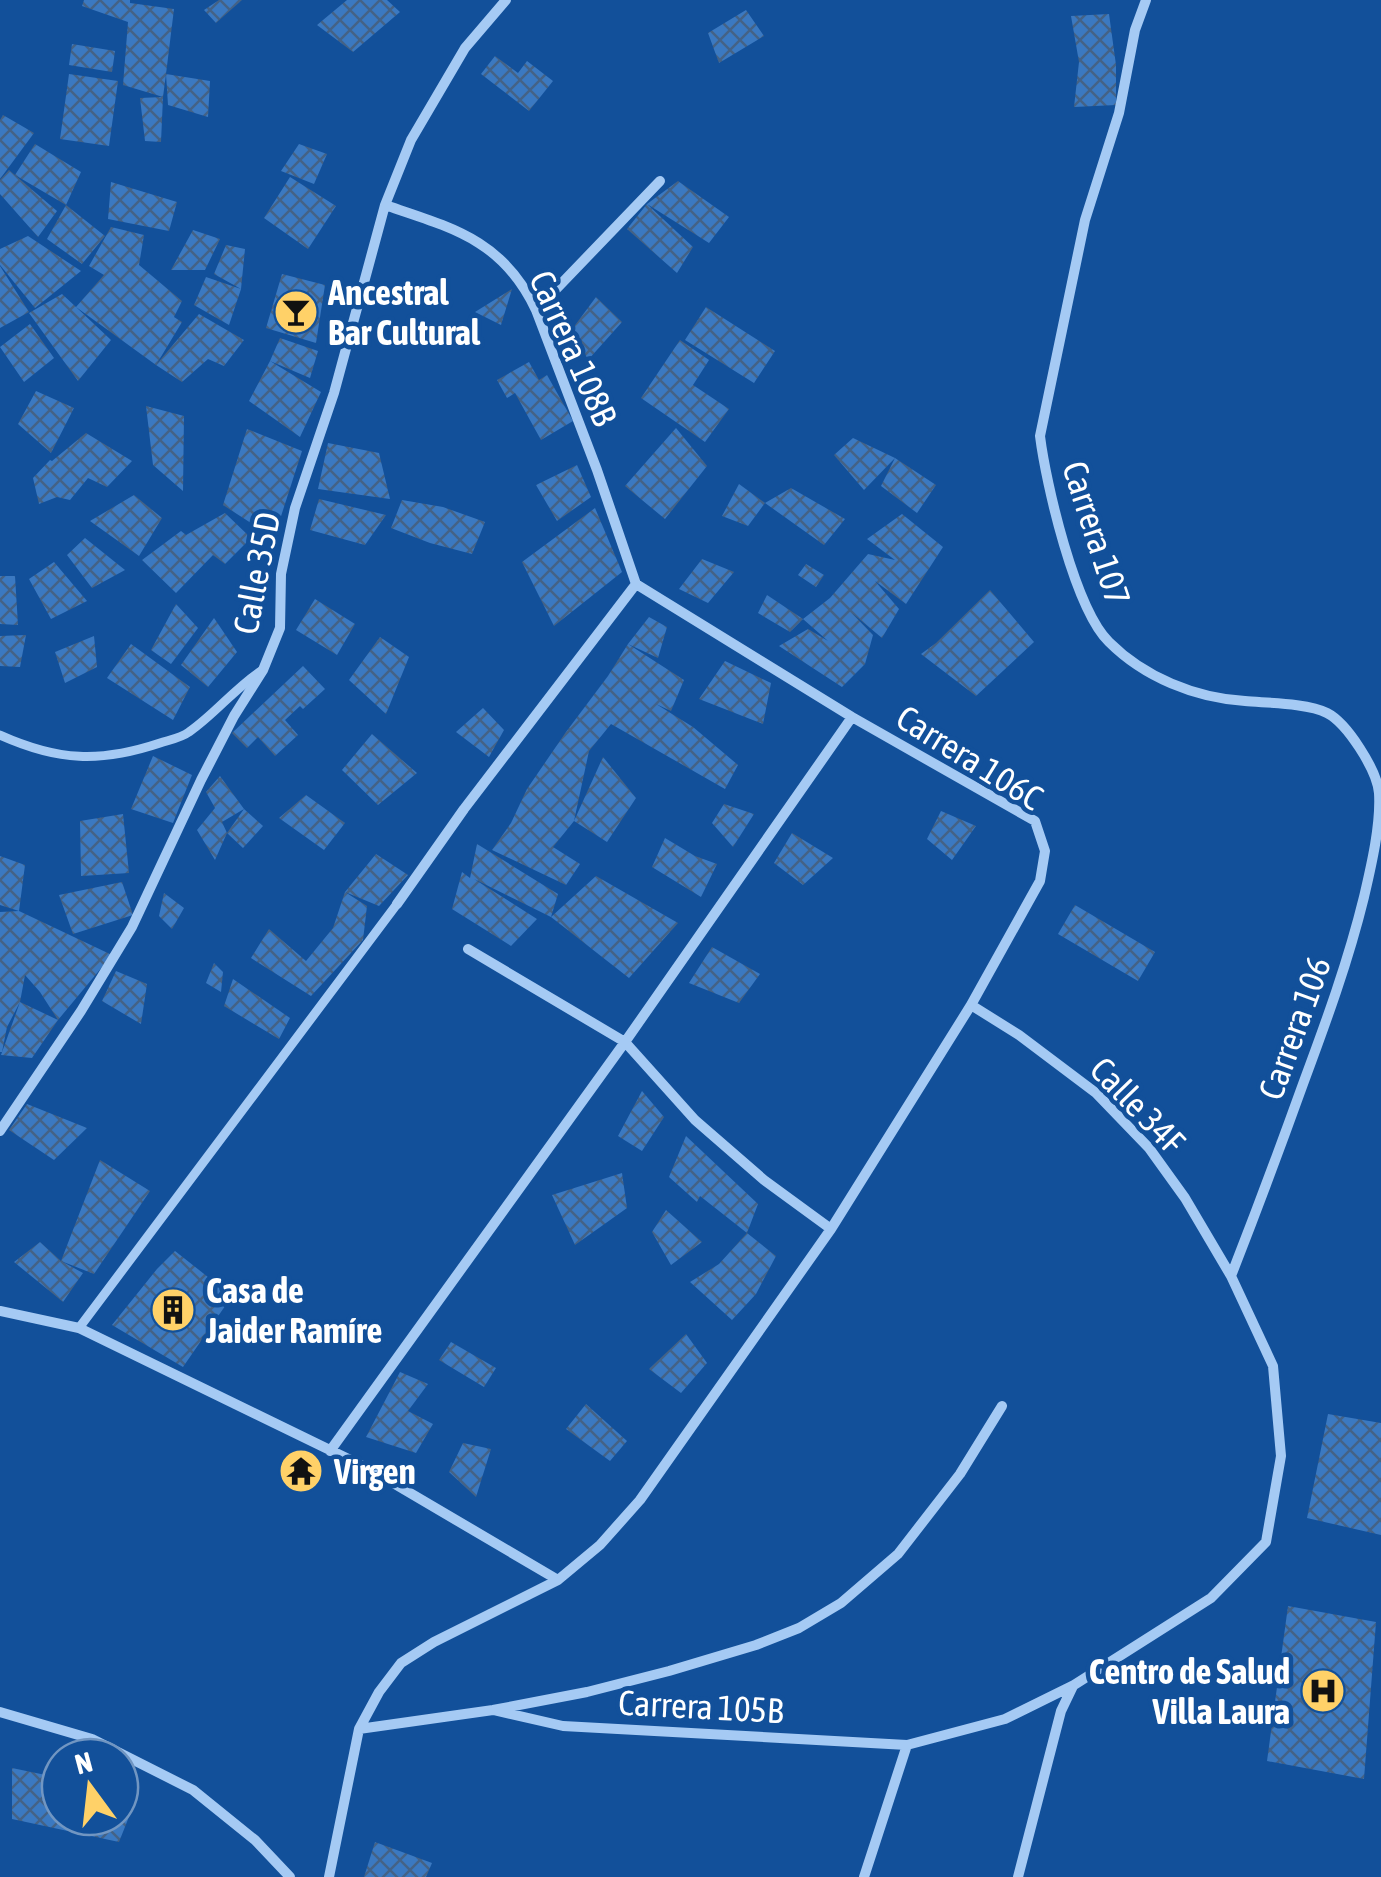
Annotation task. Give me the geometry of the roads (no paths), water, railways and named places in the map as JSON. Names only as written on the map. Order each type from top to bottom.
[{"type":"street","name":"Calle 35D","points":[[0,1131],[132,927],[200,780],[263,670],[280,628],[281,574],[296,508],[334,393],[384,205],[412,140],[465,48],[506,0]]},
{"type":"street","name":"Carrera 107","points":[[1146,0],[1134,30],[1120,113],[1085,220],[1040,436],[1044,472],[1059,525],[1080,593],[1105,639],[1138,668],[1170,684],[1236,701],[1300,706],[1328,713],[1362,750],[1379,791]]},
{"type":"street","points":[[536,310],[660,181]]},
{"type":"street","name":"Carrera 108B","points":[[384,205],[455,228],[504,262],[525,286],[597,470],[636,584]]},
{"type":"street","points":[[80,1328],[464,809],[636,584]]},
{"type":"street","name":"Carrera 106C","points":[[330,1877],[359,1728],[379,1692],[401,1663],[434,1642],[558,1580],[600,1545],[640,1500],[831,1229],[971,1005],[1040,882],[1046,850],[1035,821],[852,718],[636,584]]},
{"type":"street","points":[[0,735],[33,750],[88,758],[134,751],[186,734],[263,670]]},
{"type":"street","points":[[330,1450],[626,1042],[852,718]]},
{"type":"street","name":"Carrera 106","points":[[1231,1276],[1346,966],[1368,877],[1379,816],[1379,791]]},
{"type":"street","points":[[468,949],[626,1042],[695,1120],[764,1180],[831,1229]]},
{"type":"street","name":"Calle 34F","points":[[971,1005],[1096,1093],[1149,1148],[1185,1198],[1231,1276]]},
{"type":"street","name":"Carrera 105B","points":[[493,1710],[564,1726],[907,1745],[1005,1720],[1074,1685],[1211,1598],[1266,1542],[1282,1456],[1273,1366],[1231,1276]]},
{"type":"street","points":[[0,1311],[80,1328],[371,1470],[558,1580]]},
{"type":"street","points":[[359,1728],[493,1710],[603,1688],[756,1646],[799,1628],[841,1603],[898,1554],[960,1474],[1002,1406]]},
{"type":"street","points":[[1018,1877],[1062,1711],[1074,1685]]},
{"type":"street","points":[[0,1712],[92,1739],[193,1790],[255,1840],[290,1877]]},
{"type":"street","points":[[864,1877],[907,1745]]},
{"type":"place","name":"Ancestral Bar Cultural","points":[[296,312]]},
{"type":"place","name":"Casa de Jaider Ramíre","points":[[173,1310]]},
{"type":"place","name":"Virgen","points":[[301,1471]]},
{"type":"place","name":"Centro de Salud Villa Laura","points":[[1323,1691]]}]
